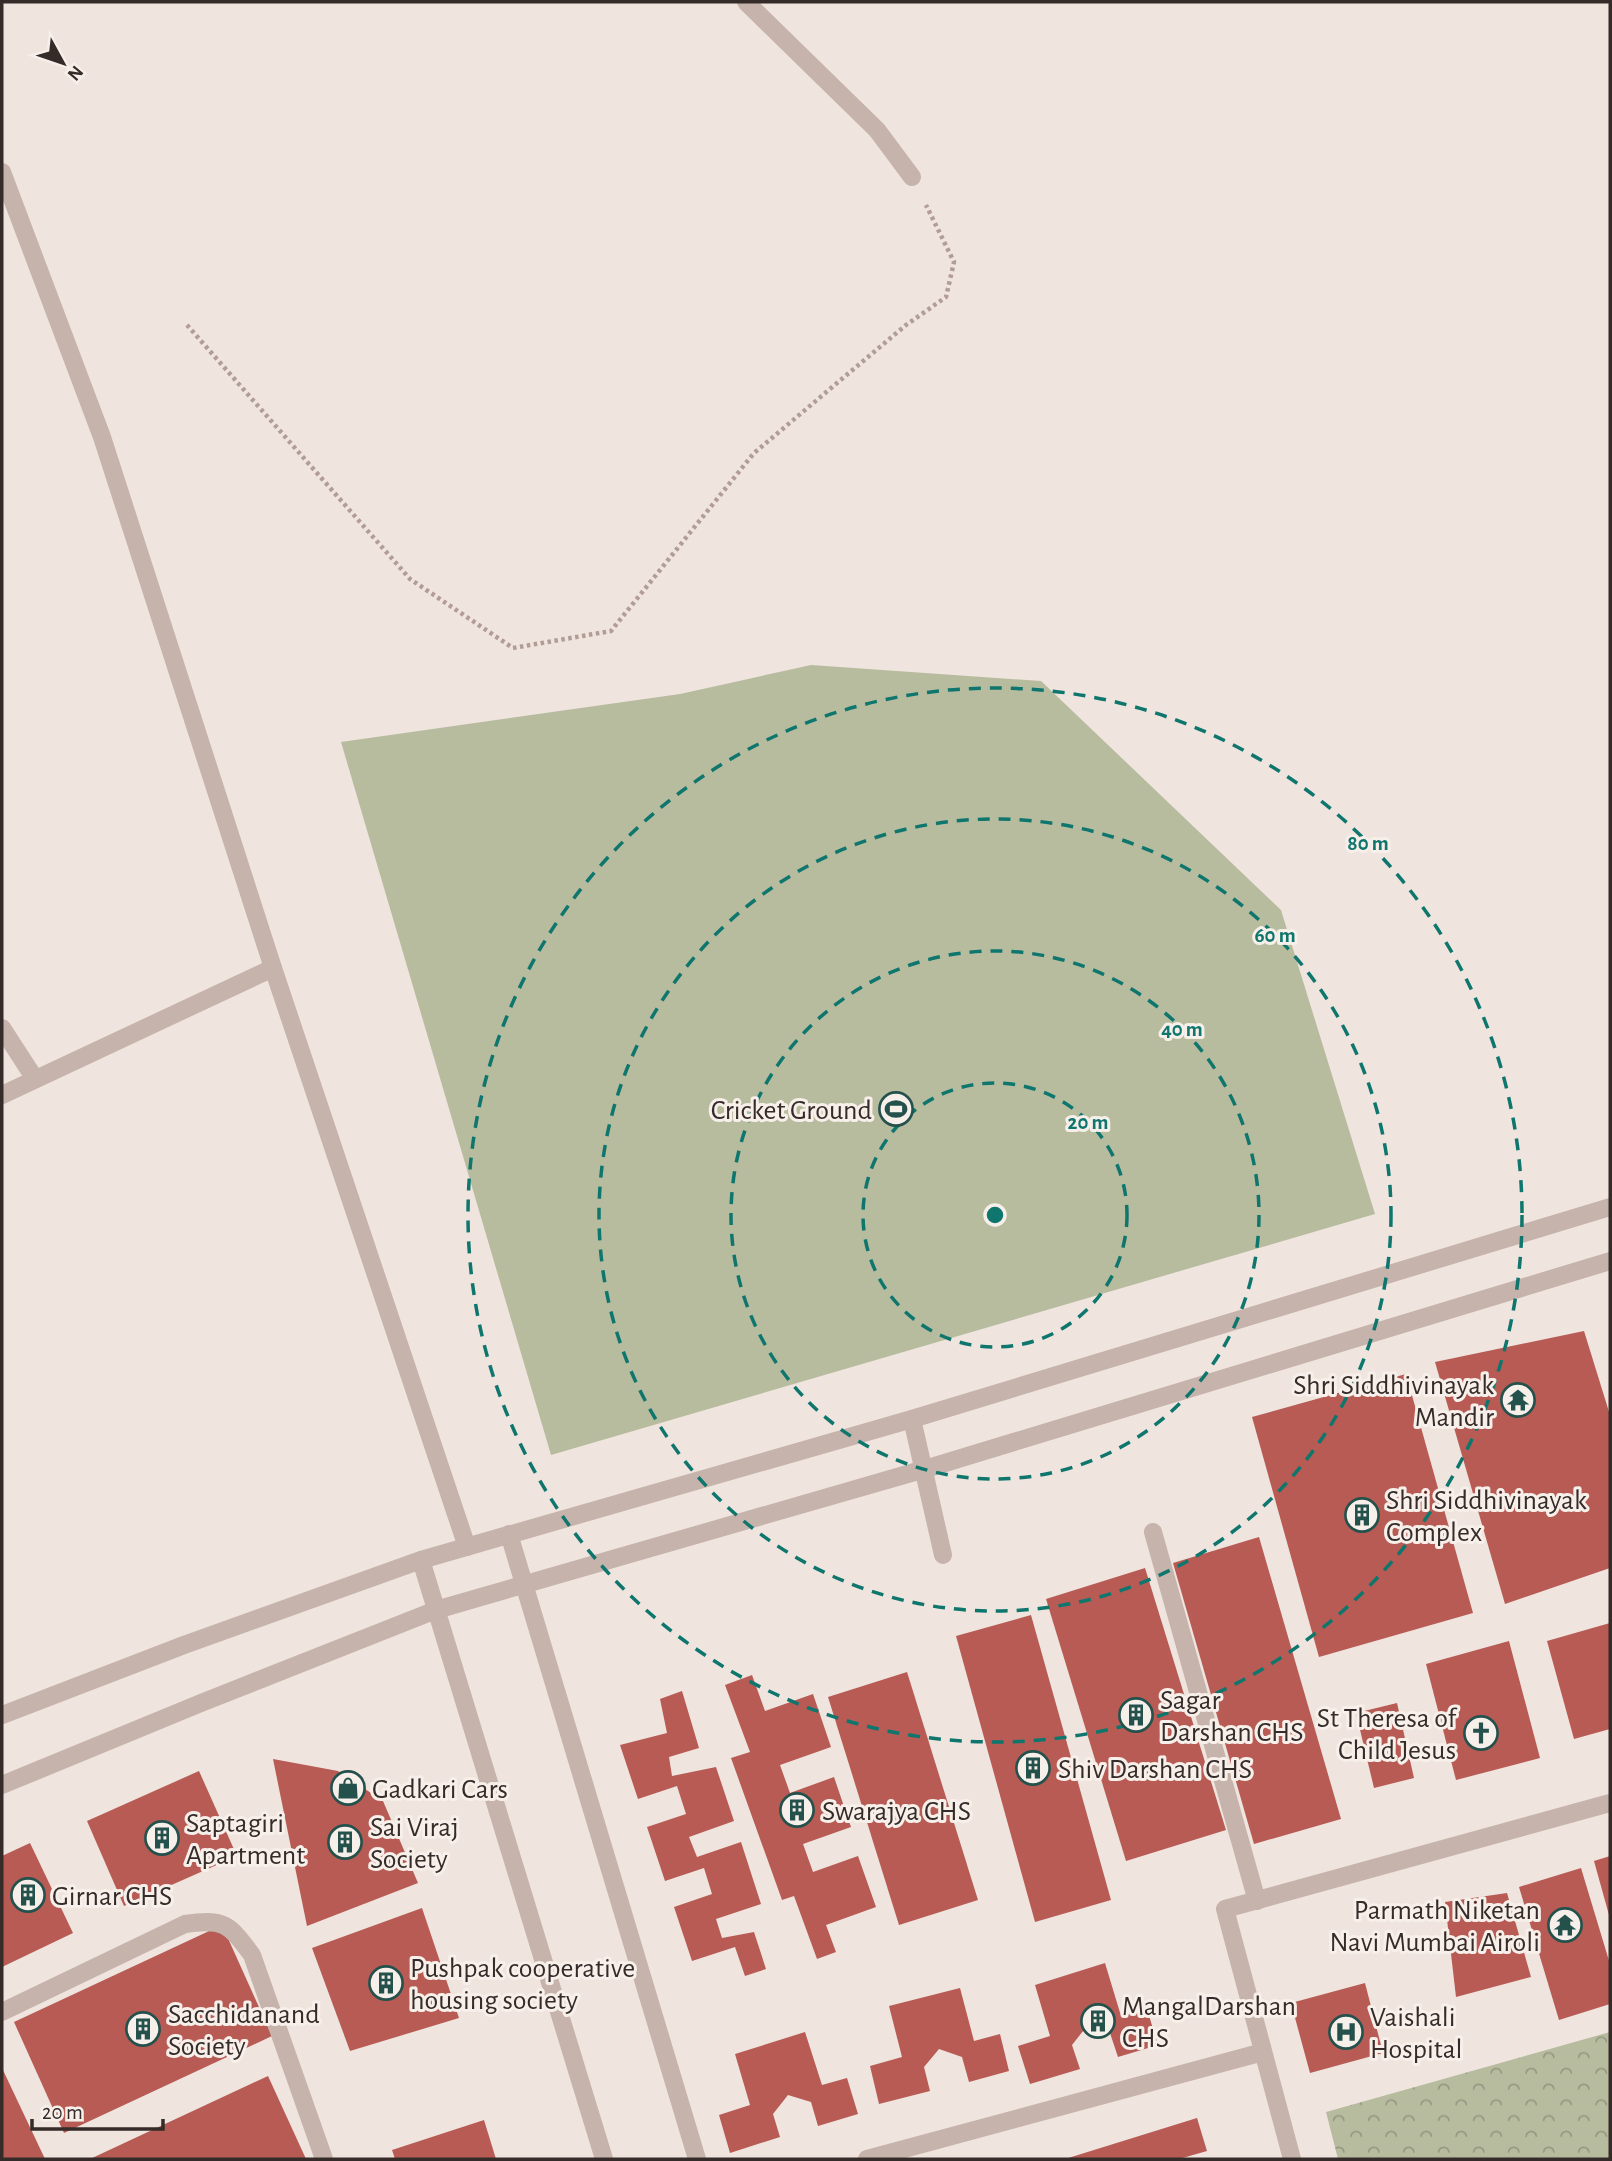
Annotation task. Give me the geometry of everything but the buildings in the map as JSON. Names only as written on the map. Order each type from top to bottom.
[{"type":"street","points":[[746,2],[877,130],[912,177]]},
{"type":"street","points":[[2,172],[102,437],[273,968],[467,1547]]},
{"type":"street","points":[[2,1096],[273,968]]},
{"type":"street","points":[[2,1028],[35,1079]]},
{"type":"street","points":[[2,1715],[184,1645],[421,1560],[912,1419],[1610,1208]]},
{"type":"street","points":[[2,1785],[436,1610],[925,1469],[1610,1261]]},
{"type":"street","points":[[912,1419],[943,1555]]},
{"type":"street","points":[[1153,1532],[1257,1901]]},
{"type":"street","points":[[509,1534],[697,2159]]},
{"type":"street","points":[[421,1560],[604,2159]]},
{"type":"street","points":[[1292,2159],[1225,1909],[1610,1803]]},
{"type":"street","points":[[2,2012],[185,1924],[208,1921],[220,1923],[239,1938],[252,1955],[324,2159]]},
{"type":"street","points":[[867,2159],[1263,2052]]},
{"type":"path","points":[[187,325],[410,579],[513,648],[611,631],[754,453],[906,324],[946,297],[954,262],[912,177]]},
{"type":"green space","name":"Cricket Ground","points":[[811,665],[1041,681],[1281,910],[1375,1214],[551,1455],[341,742],[680,694]]},
{"type":"green space","points":[[1610,2032],[1610,2159],[1338,2159],[1326,2112]]},
{"type":"place","name":"Cricket Ground","points":[[896,1109]]},
{"type":"place","name":"Shri Siddhivinayak Mandir","points":[[1518,1400]]},
{"type":"place","name":"Shri Siddhivinayak Complex","points":[[1362,1515]]},
{"type":"place","name":"Sagar Darshan CHS","points":[[1136,1715]]},
{"type":"place","name":"St Theresa of Child Jesus","points":[[1481,1733]]},
{"type":"place","name":"Shiv Darshan CHS","points":[[1033,1768]]},
{"type":"place","name":"Gadkari Cars","points":[[348,1788]]},
{"type":"place","name":"Swarajya CHS","points":[[797,1810]]},
{"type":"place","name":"Saptagiri Apartment","points":[[162,1838]]},
{"type":"place","name":"Sai Viraj Society","points":[[345,1842]]},
{"type":"place","name":"Girnar CHS","points":[[28,1895]]},
{"type":"place","name":"Parmath Niketan Navi Mumbai Airoli","points":[[1565,1925]]},
{"type":"place","name":"Pushpak cooperative housing society","points":[[386,1983]]},
{"type":"place","name":"MangalDarshan CHS","points":[[1098,2021]]},
{"type":"place","name":"Sacchidanand Society","points":[[143,2029]]},
{"type":"place","name":"Vaishali Hospital","points":[[1346,2032]]}]
